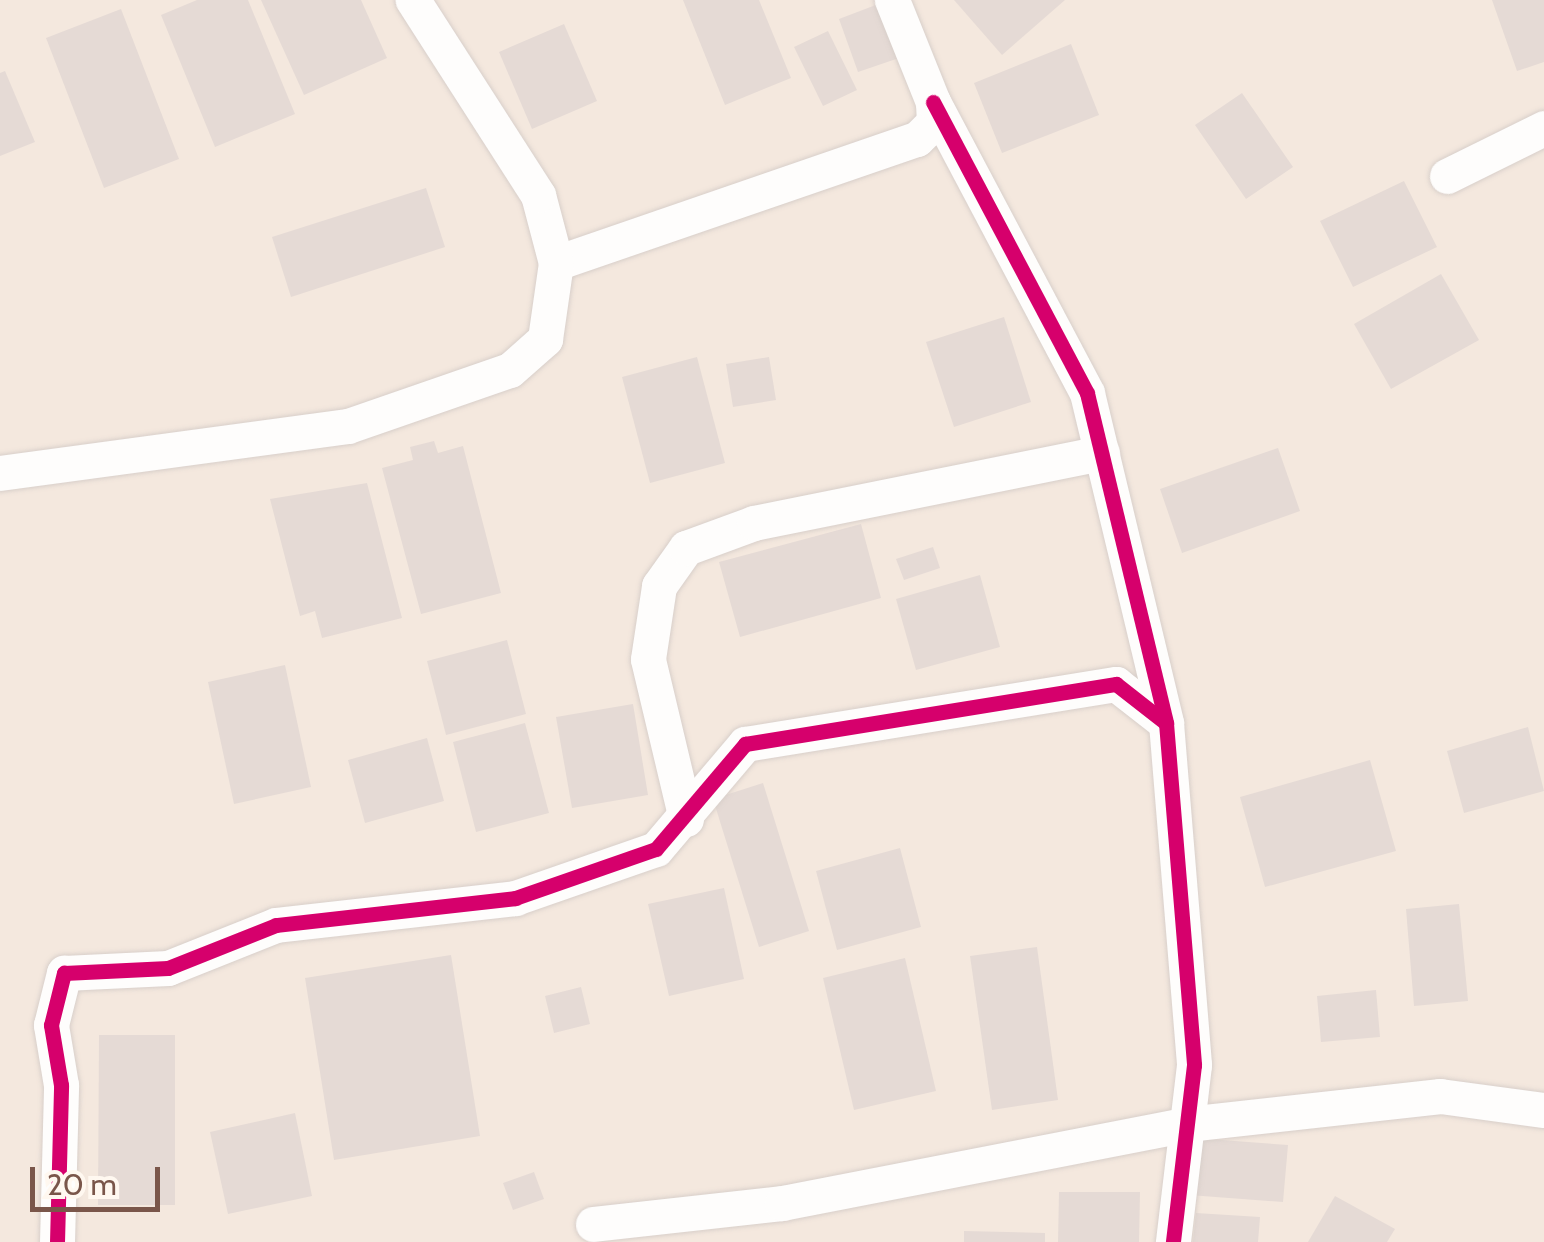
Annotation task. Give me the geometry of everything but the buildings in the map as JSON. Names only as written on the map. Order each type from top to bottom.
[{"type":"street","points":[[0,473],[348,426],[510,370],[545,339],[556,264],[519,158],[412,0]]},
{"type":"street","points":[[892,0],[933,102],[1087,393],[1166,723],[1194,1065],[1172,1242]]},
{"type":"street","points":[[556,264],[917,139],[934,122],[933,102]]},
{"type":"street","points":[[1446,176],[1544,128]]},
{"type":"street","points":[[686,819],[648,660],[660,586],[686,548],[754,523],[1102,453]]},
{"type":"street","points":[[57,1242],[61,1084],[51,1025],[64,973],[168,968],[276,926],[515,898],[656,849],[686,819],[744,744],[839,723],[1046,702],[1116,684],[1166,723]]},
{"type":"street","points":[[593,1224],[782,1203],[1187,1124],[1440,1096],[1544,1110]]},
{"type":"shaded area","points":[[0,0],[1544,0],[1544,1242],[0,1242]]},
{"type":"cycle path","points":[[933,102],[1087,393],[1166,723],[1194,1065],[1173,1242]]},
{"type":"cycle path","points":[[57,1242],[61,1085],[51,1025],[64,973],[168,968],[276,925],[515,898],[656,849],[745,744],[1116,684],[1166,723]]}]
